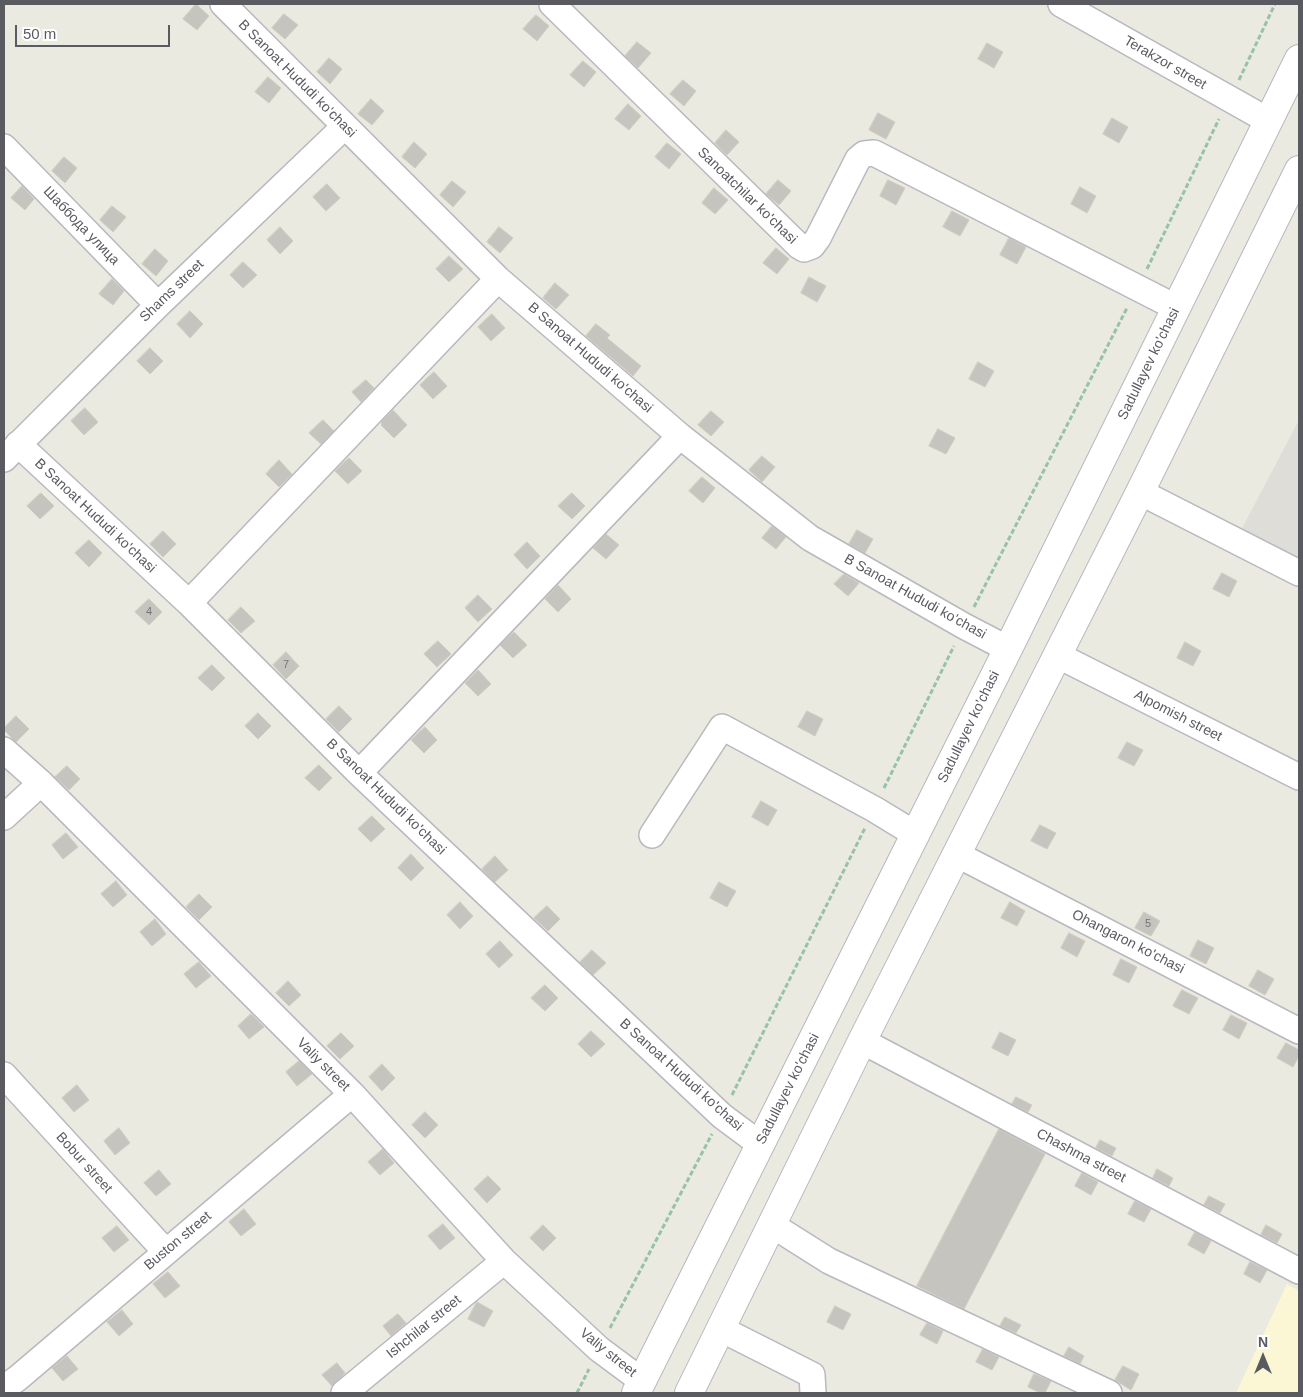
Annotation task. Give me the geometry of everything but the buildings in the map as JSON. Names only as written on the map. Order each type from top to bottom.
[{"type":"main road","name":"Sadullayev ko'chasi","points":[[639,1387],[1008,649],[1299,58]]},
{"type":"main road","points":[[689,1393],[862,1041],[1140,492],[1299,170]]},
{"type":"street","name":"B Sanoat Hududi ko'chasi","points":[[223,4],[498,279],[680,436],[810,538],[1008,649]]},
{"type":"street","name":"Sanoatchilar ko'chasi","points":[[552,4],[804,249],[812,246],[818,238],[858,158],[864,154],[874,153],[1177,308]]},
{"type":"street","name":"Terakzor street","points":[[1061,4],[1269,121]]},
{"type":"street","name":"Shams street","points":[[11,451],[158,304],[344,127]]},
{"type":"street","name":"Шаббода улица","points":[[4,147],[158,304]]},
{"type":"street","points":[[189,603],[498,279]]},
{"type":"street","points":[[360,773],[680,436]]},
{"type":"street","name":"B Sanoat Hududi ko'chasi","points":[[11,451],[189,603],[360,773],[722,1116],[760,1145]]},
{"type":"street","points":[[1140,492],[1299,573]]},
{"type":"street","name":"Alpomish street","points":[[1057,655],[1299,777]]},
{"type":"street","points":[[652,836],[722,727],[874,809],[916,834]]},
{"type":"street","name":"Valiy street","points":[[4,750],[41,783],[352,1094],[504,1261],[639,1387]]},
{"type":"street","points":[[4,817],[41,783]]},
{"type":"street","name":"Ohangaron ko'chasi","points":[[956,854],[1299,1031]]},
{"type":"street","name":"Chashma street","points":[[862,1041],[1299,1270]]},
{"type":"street","name":"Bobur street","points":[[4,1074],[165,1251]]},
{"type":"street","name":"Buston street","points":[[4,1388],[352,1094]]},
{"type":"street","points":[[772,1225],[829,1261],[1109,1393]]},
{"type":"street","name":"Ishchilar street","points":[[344,1393],[504,1261]]},
{"type":"street","points":[[721,1328],[812,1375],[813,1393]]},
{"type":"path","points":[[577,1393],[722,1116],[964,626],[1137,288],[1275,4]]},
{"type":"shaded area","points":[[1299,420],[1299,562],[1240,532]]},
{"type":"shaded area","points":[[1287,1284],[1299,1291],[1299,1393],[1236,1393]]}]
